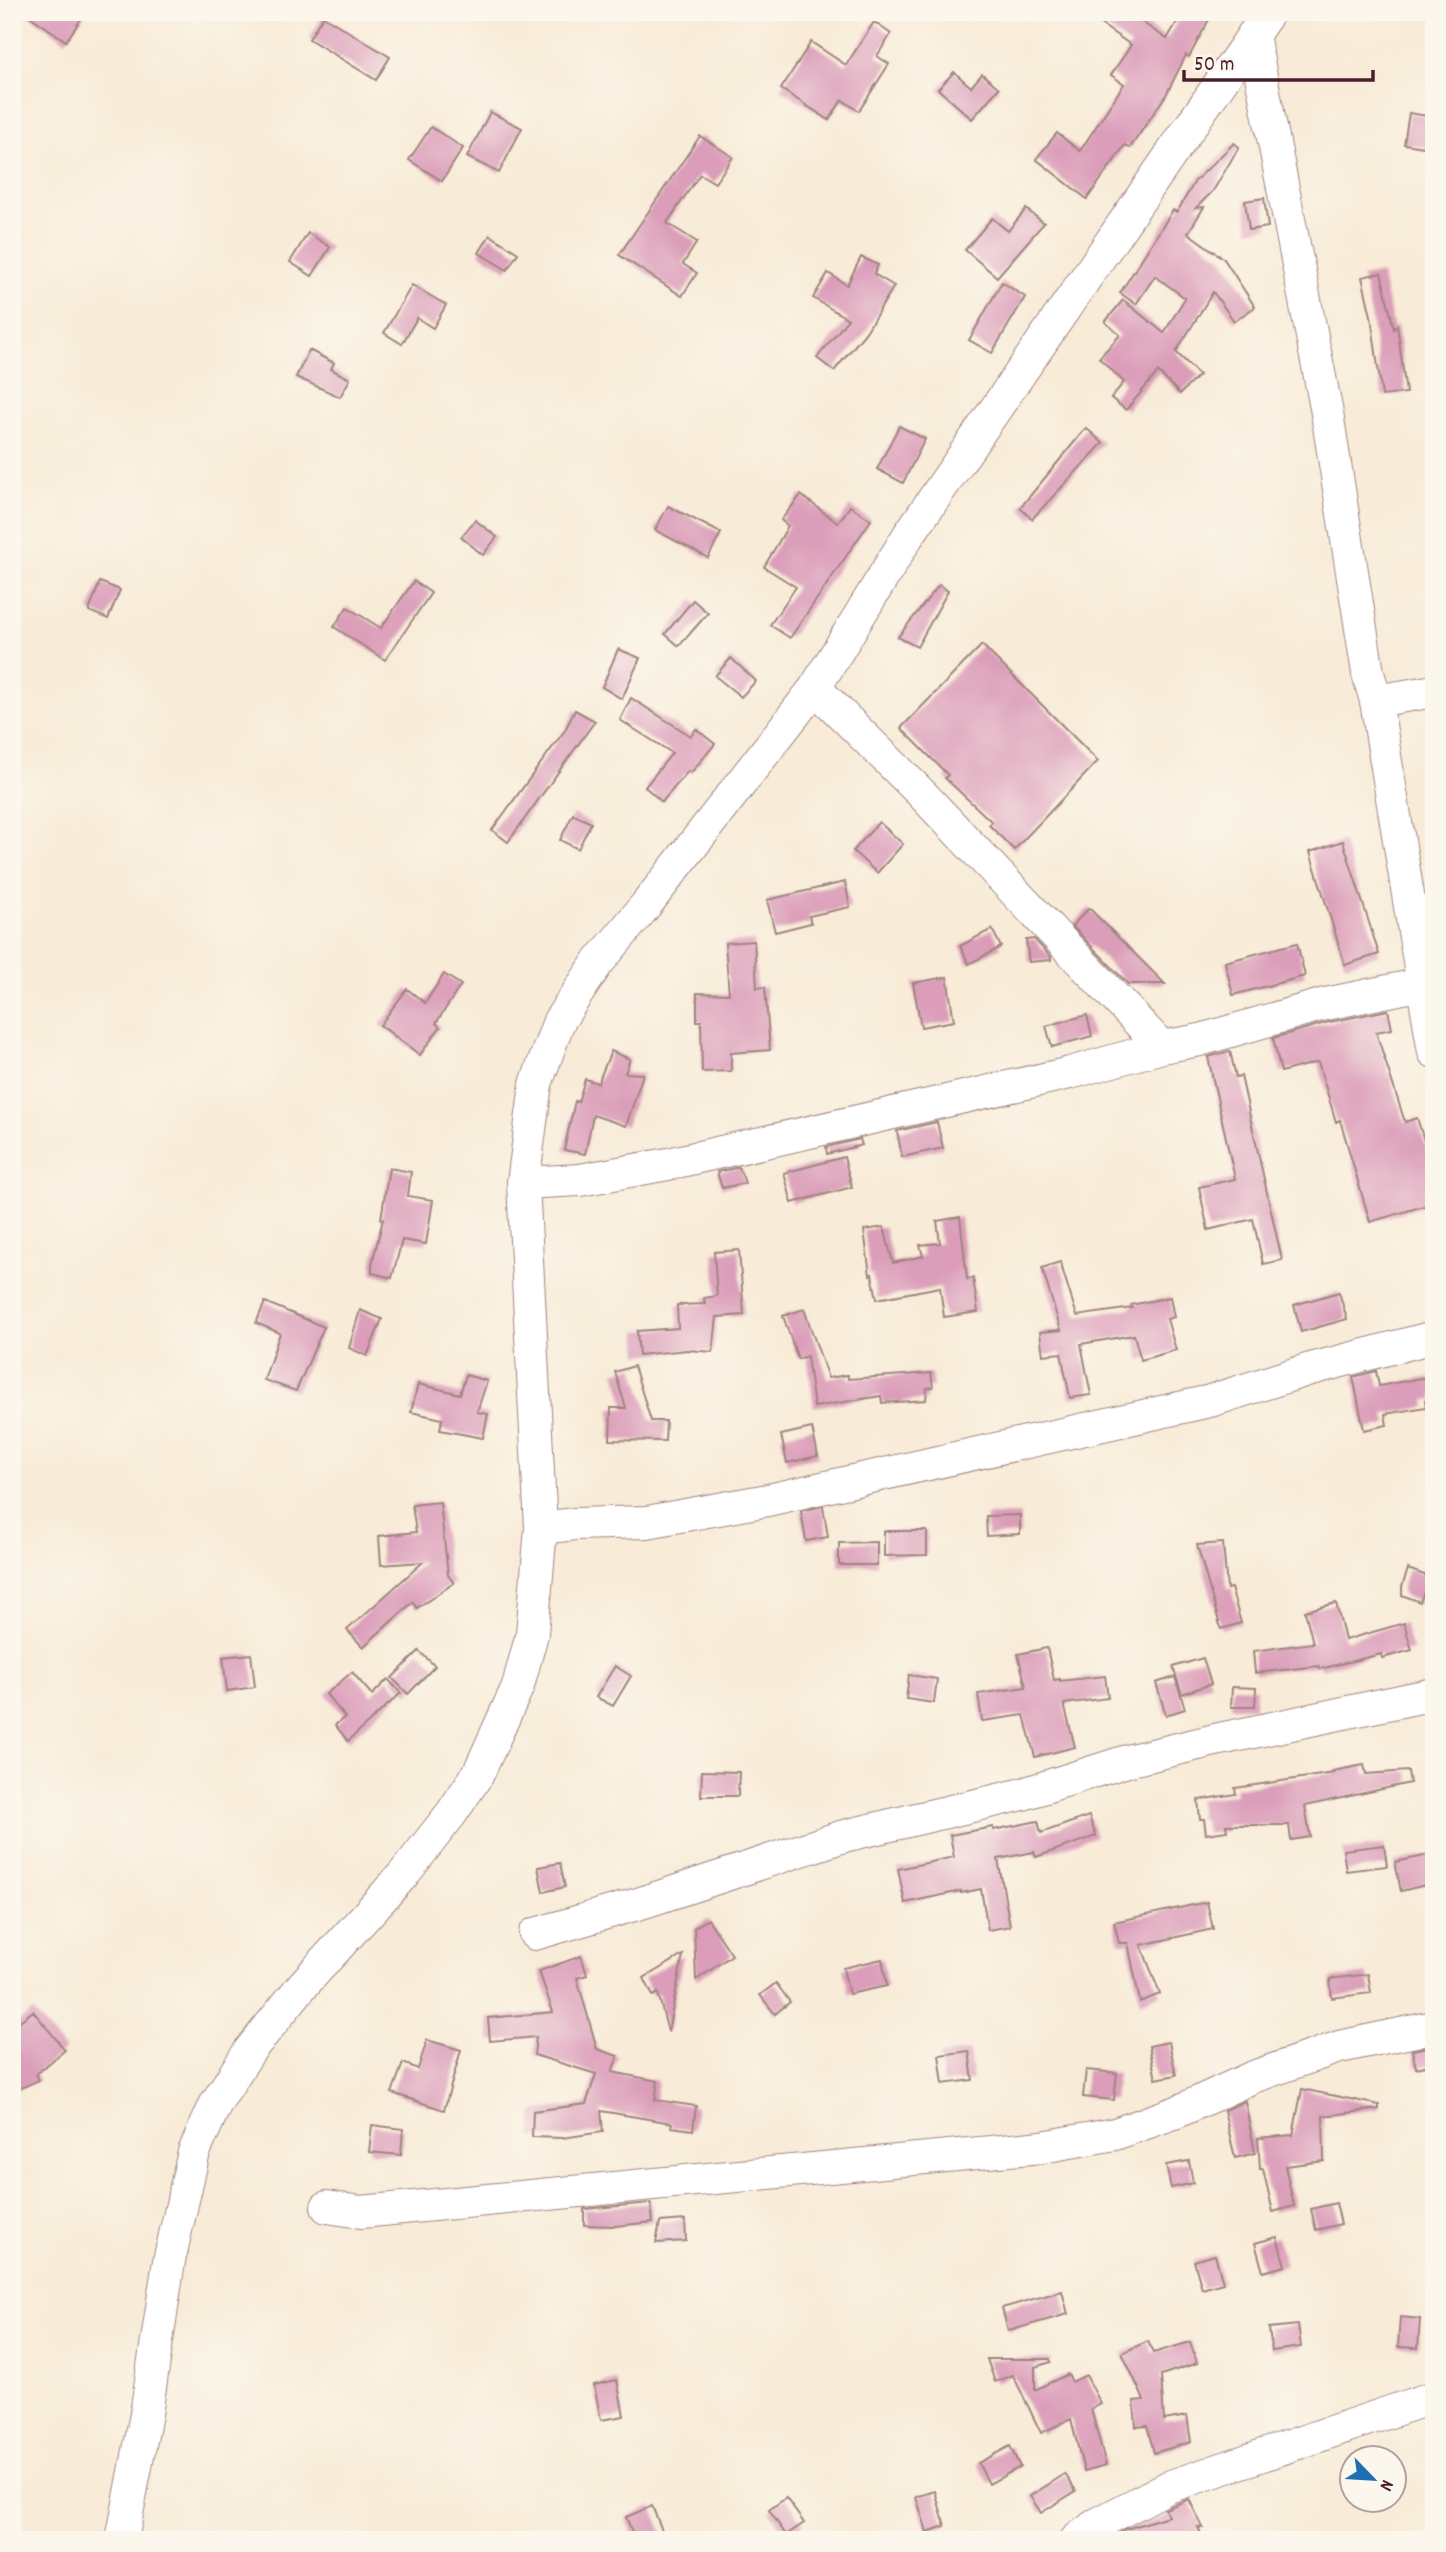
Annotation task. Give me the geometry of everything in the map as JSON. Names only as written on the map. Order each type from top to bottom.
[{"type":"street","points":[[121,2540],[146,2414],[169,2261],[194,2152],[216,2103],[250,2050],[302,1986],[403,1875],[450,1814],[478,1774],[518,1686],[532,1634],[541,1528],[523,1183],[536,1084],[559,1021],[597,964],[816,688],[908,536],[1261,24]]},
{"type":"street","points":[[1261,24],[1368,673],[1376,701],[1428,984],[1434,1052]]},
{"type":"street","points":[[816,688],[939,812],[1162,1047]]},
{"type":"street","points":[[1376,701],[1434,691]]},
{"type":"street","points":[[523,1183],[580,1180],[668,1164],[1070,1073],[1162,1047],[1200,1040],[1321,1005],[1428,984]]},
{"type":"street","points":[[541,1528],[648,1522],[768,1500],[1210,1401],[1307,1370],[1434,1337]]},
{"type":"street","points":[[535,1934],[641,1903],[844,1836],[1023,1794],[1127,1761],[1434,1694]]},
{"type":"street","points":[[327,2207],[361,2212],[1042,2147],[1115,2134],[1177,2112],[1253,2077],[1339,2047],[1434,2027]]},
{"type":"street","points":[[1076,2540],[1097,2524],[1168,2487],[1434,2397]]},
{"type":"building","points":[[24,12],[86,12],[66,41]]},
{"type":"building","points":[[1083,12],[1127,12],[1167,39],[1183,12],[1213,12],[1189,57],[1186,55],[1166,95],[1130,148],[1125,145],[1087,199],[1036,159],[1057,133],[1080,151],[1124,84],[1111,75],[1131,45]]},
{"type":"building","points":[[323,16],[390,57],[376,80],[309,39]]},
{"type":"building","points":[[874,22],[891,34],[877,56],[889,64],[859,111],[842,100],[829,120],[781,89],[811,42],[846,65]]},
{"type":"building","points":[[954,72],[971,87],[982,74],[999,88],[972,119],[938,89]]},
{"type":"building","points":[[490,112],[522,128],[499,173],[467,157]]},
{"type":"building","points":[[1409,113],[1434,117],[1430,148],[1404,144]]},
{"type":"building","points":[[431,127],[463,148],[442,181],[409,160]]},
{"type":"building","points":[[700,136],[733,157],[715,183],[700,174],[667,223],[697,242],[683,264],[697,273],[682,296],[619,255]]},
{"type":"building","points":[[1234,143],[1239,147],[1213,191],[1196,208],[1204,207],[1188,233],[1224,259],[1255,307],[1234,321],[1213,292],[1176,352],[1199,375],[1180,394],[1158,372],[1126,410],[1111,398],[1124,382],[1099,358],[1120,335],[1105,322],[1123,300],[1164,333],[1185,298],[1155,276],[1136,304],[1120,293],[1173,210],[1177,212],[1195,181]]},
{"type":"building","points":[[1264,198],[1268,227],[1249,230],[1245,201]]},
{"type":"building","points":[[1026,209],[1044,223],[997,277],[965,250],[992,218],[1008,231]]},
{"type":"building","points":[[308,233],[330,247],[312,276],[290,262]]},
{"type":"building","points":[[490,235],[518,253],[507,270],[479,253]]},
{"type":"building","points":[[861,257],[878,265],[874,274],[894,286],[866,332],[834,371],[817,358],[848,319],[813,298],[828,273],[847,285]]},
{"type":"building","points":[[1381,273],[1394,329],[1397,325],[1406,393],[1382,396],[1371,316],[1362,277]]},
{"type":"building","points":[[1002,282],[1025,297],[992,353],[969,340]]},
{"type":"building","points":[[412,285],[446,305],[433,328],[417,318],[402,344],[384,333]]},
{"type":"building","points":[[309,350],[334,363],[331,369],[350,379],[340,397],[296,377]]},
{"type":"building","points":[[899,426],[925,439],[903,483],[877,469]]},
{"type":"building","points":[[1086,428],[1103,443],[1032,519],[1020,508]]},
{"type":"building","points":[[801,495],[838,523],[850,506],[871,520],[790,638],[770,625],[796,587],[764,567],[788,526],[781,520]]},
{"type":"building","points":[[668,506],[721,533],[708,558],[655,530]]},
{"type":"building","points":[[475,520],[497,537],[483,555],[461,537]]},
{"type":"building","points":[[414,581],[431,593],[385,660],[334,627],[347,607],[381,628]]},
{"type":"building","points":[[100,582],[120,590],[108,619],[89,611]]},
{"type":"building","points":[[939,585],[948,591],[917,647],[898,637]]},
{"type":"building","points":[[693,600],[708,613],[679,646],[665,634]]},
{"type":"building","points":[[982,645],[1098,761],[1014,850],[989,825],[992,822],[945,778],[948,775],[901,728]]},
{"type":"building","points":[[618,649],[640,658],[622,699],[602,687]]},
{"type":"building","points":[[731,658],[756,681],[741,697],[715,676]]},
{"type":"building","points":[[631,698],[691,736],[696,729],[715,744],[662,802],[645,787],[672,753],[620,720]]},
{"type":"building","points":[[575,710],[595,721],[508,842],[492,830],[565,730]]},
{"type":"building","points":[[573,814],[591,823],[578,849],[560,840]]},
{"type":"building","points":[[879,822],[903,844],[877,873],[853,851]]},
{"type":"building","points":[[1343,841],[1379,954],[1345,965],[1310,852]]},
{"type":"building","points":[[845,882],[850,907],[809,916],[811,923],[775,932],[767,900]]},
{"type":"building","points":[[1089,908],[1165,984],[1128,984],[1072,926]]},
{"type":"building","points":[[992,929],[1001,947],[969,964],[960,946]]},
{"type":"building","points":[[1034,939],[1051,960],[1029,962],[1026,940]]},
{"type":"building","points":[[754,941],[757,988],[765,987],[770,1050],[731,1053],[731,1071],[702,1072],[701,1021],[697,1021],[697,993],[729,994],[725,943]]},
{"type":"building","points":[[1297,943],[1305,976],[1233,995],[1225,962]]},
{"type":"building","points":[[444,974],[461,985],[436,1023],[440,1027],[420,1055],[380,1025],[407,989],[425,1003]]},
{"type":"building","points":[[947,977],[954,1021],[921,1027],[913,983]]},
{"type":"building","points":[[1388,1010],[1392,1029],[1376,1032],[1405,1122],[1417,1118],[1434,1172],[1434,1203],[1370,1222],[1340,1120],[1336,1122],[1318,1062],[1281,1072],[1273,1038],[1325,1023]]},
{"type":"building","points":[[1087,1015],[1092,1036],[1052,1047],[1046,1026]]},
{"type":"building","points":[[611,1051],[630,1059],[625,1073],[643,1074],[626,1126],[593,1115],[585,1154],[564,1150],[575,1101],[578,1102],[585,1079],[598,1083]]},
{"type":"building","points":[[1230,1051],[1236,1077],[1241,1076],[1282,1260],[1263,1264],[1253,1219],[1208,1230],[1199,1187],[1235,1179],[1208,1057]]},
{"type":"building","points":[[937,1122],[943,1148],[902,1157],[897,1131]]},
{"type":"building","points":[[860,1139],[862,1145],[827,1154],[826,1147]]},
{"type":"building","points":[[844,1157],[852,1187],[792,1203],[784,1173]]},
{"type":"building","points":[[739,1167],[745,1183],[722,1188],[717,1172]]},
{"type":"building","points":[[389,1168],[411,1172],[408,1196],[433,1200],[426,1244],[402,1240],[392,1278],[372,1273],[383,1219]]},
{"type":"building","points":[[960,1217],[967,1279],[973,1278],[978,1312],[944,1317],[940,1287],[877,1299],[872,1274],[870,1275],[864,1230],[884,1227],[893,1263],[923,1256],[920,1245],[940,1243],[937,1221]]},
{"type":"building","points":[[739,1250],[744,1315],[717,1317],[713,1352],[687,1350],[639,1355],[637,1331],[678,1328],[677,1305],[705,1304],[704,1298],[717,1296],[714,1252]]},
{"type":"building","points":[[1060,1262],[1077,1316],[1132,1308],[1131,1305],[1170,1297],[1174,1317],[1167,1319],[1176,1350],[1141,1360],[1134,1335],[1081,1344],[1091,1395],[1070,1398],[1061,1353],[1043,1355],[1040,1332],[1061,1330],[1042,1268]]},
{"type":"building","points":[[1339,1292],[1347,1319],[1301,1332],[1294,1305]]},
{"type":"building","points":[[265,1302],[324,1327],[296,1391],[264,1380],[280,1333],[256,1323]]},
{"type":"building","points":[[804,1309],[828,1378],[931,1373],[933,1387],[927,1388],[926,1400],[882,1403],[881,1396],[814,1407],[807,1356],[798,1359],[783,1316]]},
{"type":"building","points":[[360,1310],[382,1319],[367,1356],[349,1348]]},
{"type":"building","points":[[634,1366],[651,1421],[666,1421],[665,1441],[610,1440],[611,1408],[626,1408],[615,1372]]},
{"type":"building","points":[[1376,1371],[1379,1386],[1421,1378],[1434,1379],[1434,1399],[1425,1400],[1426,1407],[1385,1414],[1387,1425],[1364,1430],[1353,1377]]},
{"type":"building","points":[[466,1375],[487,1381],[477,1412],[488,1414],[483,1438],[440,1430],[442,1419],[411,1412],[418,1384],[460,1394]]},
{"type":"building","points":[[812,1428],[818,1456],[787,1463],[781,1435]]},
{"type":"building","points":[[440,1502],[448,1575],[454,1583],[417,1608],[413,1602],[363,1647],[347,1630],[423,1562],[381,1565],[379,1536],[416,1532],[412,1505]]},
{"type":"building","points":[[823,1506],[828,1537],[806,1541],[801,1511]]},
{"type":"building","points":[[1020,1515],[1020,1534],[987,1536],[986,1516]]},
{"type":"building","points":[[884,1531],[927,1531],[927,1555],[884,1556]]},
{"type":"building","points":[[877,1542],[877,1565],[839,1565],[839,1543]]},
{"type":"building","points":[[1223,1543],[1227,1589],[1231,1588],[1241,1623],[1221,1629],[1197,1545]]},
{"type":"building","points":[[1408,1569],[1430,1577],[1420,1602],[1402,1595]]},
{"type":"building","points":[[1336,1603],[1345,1640],[1404,1623],[1412,1650],[1382,1658],[1381,1654],[1320,1669],[1319,1666],[1255,1673],[1253,1651],[1313,1643],[1305,1611]]},
{"type":"building","points":[[1047,1648],[1054,1680],[1105,1676],[1108,1698],[1064,1704],[1075,1747],[1035,1757],[1024,1715],[982,1721],[978,1694],[1026,1687],[1018,1654]]},
{"type":"building","points":[[419,1651],[435,1666],[408,1694],[392,1678]]},
{"type":"building","points":[[251,1654],[255,1687],[227,1691],[223,1657]]},
{"type":"building","points":[[1203,1658],[1211,1684],[1182,1694],[1173,1667]]},
{"type":"building","points":[[615,1666],[631,1676],[613,1706],[596,1697]]},
{"type":"building","points":[[352,1672],[372,1695],[388,1679],[401,1693],[348,1741],[335,1725],[345,1717],[326,1694]]},
{"type":"building","points":[[909,1675],[937,1679],[934,1703],[906,1699]]},
{"type":"building","points":[[1175,1677],[1185,1709],[1166,1715],[1156,1683]]},
{"type":"building","points":[[1232,1687],[1256,1688],[1255,1707],[1231,1707]]},
{"type":"building","points":[[1364,1765],[1366,1774],[1408,1771],[1410,1783],[1305,1806],[1310,1837],[1291,1840],[1289,1825],[1226,1825],[1227,1831],[1206,1834],[1204,1819],[1200,1819],[1198,1800],[1236,1794],[1235,1788],[1334,1773],[1333,1771]]},
{"type":"building","points":[[702,1771],[739,1772],[738,1796],[701,1796]]},
{"type":"building","points":[[1089,1816],[1096,1836],[1036,1857],[1034,1852],[998,1859],[1010,1926],[988,1930],[981,1889],[905,1903],[898,1869],[954,1857],[950,1835],[1038,1821],[1041,1833]]},
{"type":"building","points":[[1384,1845],[1387,1866],[1346,1871],[1343,1850]]},
{"type":"building","points":[[1434,1854],[1434,1883],[1401,1891],[1395,1862]]},
{"type":"building","points":[[560,1863],[565,1887],[543,1892],[538,1867]]},
{"type":"building","points":[[1207,1902],[1213,1929],[1141,1945],[1160,1994],[1140,2002],[1128,1943],[1119,1943],[1114,1922]]},
{"type":"building","points":[[708,1919],[732,1955],[696,1980],[694,1928]]},
{"type":"building","points":[[683,1955],[668,2032],[658,1993],[653,1996],[644,1978]]},
{"type":"building","points":[[581,1956],[587,1975],[577,1978],[597,2049],[618,2056],[612,2072],[658,2081],[655,2100],[696,2106],[693,2130],[671,2127],[672,2123],[601,2111],[603,2132],[562,2138],[532,2137],[533,2111],[586,2104],[596,2074],[534,2055],[536,2037],[490,2041],[488,2018],[553,2012],[539,1971]]},
{"type":"building","points":[[882,1959],[887,1986],[849,1994],[843,1968]]},
{"type":"building","points":[[1368,1974],[1371,1993],[1332,1998],[1330,1979]]},
{"type":"building","points":[[776,1983],[790,2002],[775,2014],[760,1995]]},
{"type":"building","points":[[33,2011],[65,2050],[36,2074],[39,2080],[12,2092],[12,2027]]},
{"type":"building","points":[[427,2040],[461,2050],[444,2110],[392,2093],[403,2063],[418,2069]]},
{"type":"building","points":[[1169,2042],[1176,2075],[1156,2079],[1149,2046]]},
{"type":"building","points":[[1434,2046],[1434,2064],[1416,2068],[1412,2050]]},
{"type":"building","points":[[969,2051],[973,2080],[943,2084],[939,2055]]},
{"type":"building","points":[[1086,2070],[1117,2073],[1114,2100],[1083,2097]]},
{"type":"building","points":[[1302,2089],[1379,2105],[1379,2109],[1323,2116],[1324,2161],[1285,2166],[1294,2206],[1273,2212],[1263,2169],[1260,2169],[1258,2138],[1293,2135]]},
{"type":"building","points":[[1245,2101],[1255,2153],[1235,2158],[1224,2110]]},
{"type":"building","points":[[372,2125],[403,2129],[401,2155],[369,2152]]},
{"type":"building","points":[[1189,2161],[1193,2183],[1171,2188],[1166,2165]]},
{"type":"building","points":[[651,2203],[653,2222],[615,2226],[584,2225],[584,2209]]},
{"type":"building","points":[[1336,2203],[1341,2224],[1316,2230],[1311,2209]]},
{"type":"building","points":[[685,2220],[686,2241],[656,2243],[660,2222]]},
{"type":"building","points":[[1277,2237],[1285,2266],[1263,2272],[1255,2243]]},
{"type":"building","points":[[1215,2255],[1223,2283],[1202,2289],[1194,2261]]},
{"type":"building","points":[[1062,2291],[1068,2314],[1008,2331],[1002,2308]]},
{"type":"building","points":[[1400,2317],[1420,2319],[1418,2348],[1398,2347]]},
{"type":"building","points":[[1298,2325],[1301,2347],[1272,2351],[1269,2328]]},
{"type":"building","points":[[1148,2341],[1153,2353],[1190,2342],[1197,2363],[1161,2375],[1164,2420],[1187,2416],[1191,2442],[1154,2453],[1147,2426],[1136,2427],[1134,2401],[1144,2400],[1122,2353]]},
{"type":"building","points":[[987,2359],[1050,2359],[1051,2362],[1035,2367],[1035,2390],[1068,2374],[1072,2382],[1086,2375],[1101,2404],[1091,2409],[1106,2465],[1084,2471],[1071,2419],[1041,2433],[1013,2375],[995,2382]]},
{"type":"building","points":[[617,2380],[624,2416],[601,2420],[594,2385]]},
{"type":"building","points":[[1010,2446],[1020,2467],[989,2484],[978,2463]]},
{"type":"building","points":[[1065,2474],[1076,2491],[1041,2513],[1030,2496]]},
{"type":"building","points":[[935,2491],[945,2526],[927,2532],[916,2497]]},
{"type":"building","points":[[786,2498],[804,2523],[786,2535],[769,2510]]},
{"type":"building","points":[[1189,2499],[1203,2528],[1198,2527],[1204,2540],[1108,2540],[1126,2529],[1168,2516],[1165,2509]]},
{"type":"building","points":[[652,2506],[666,2540],[635,2540],[626,2517]]}]
